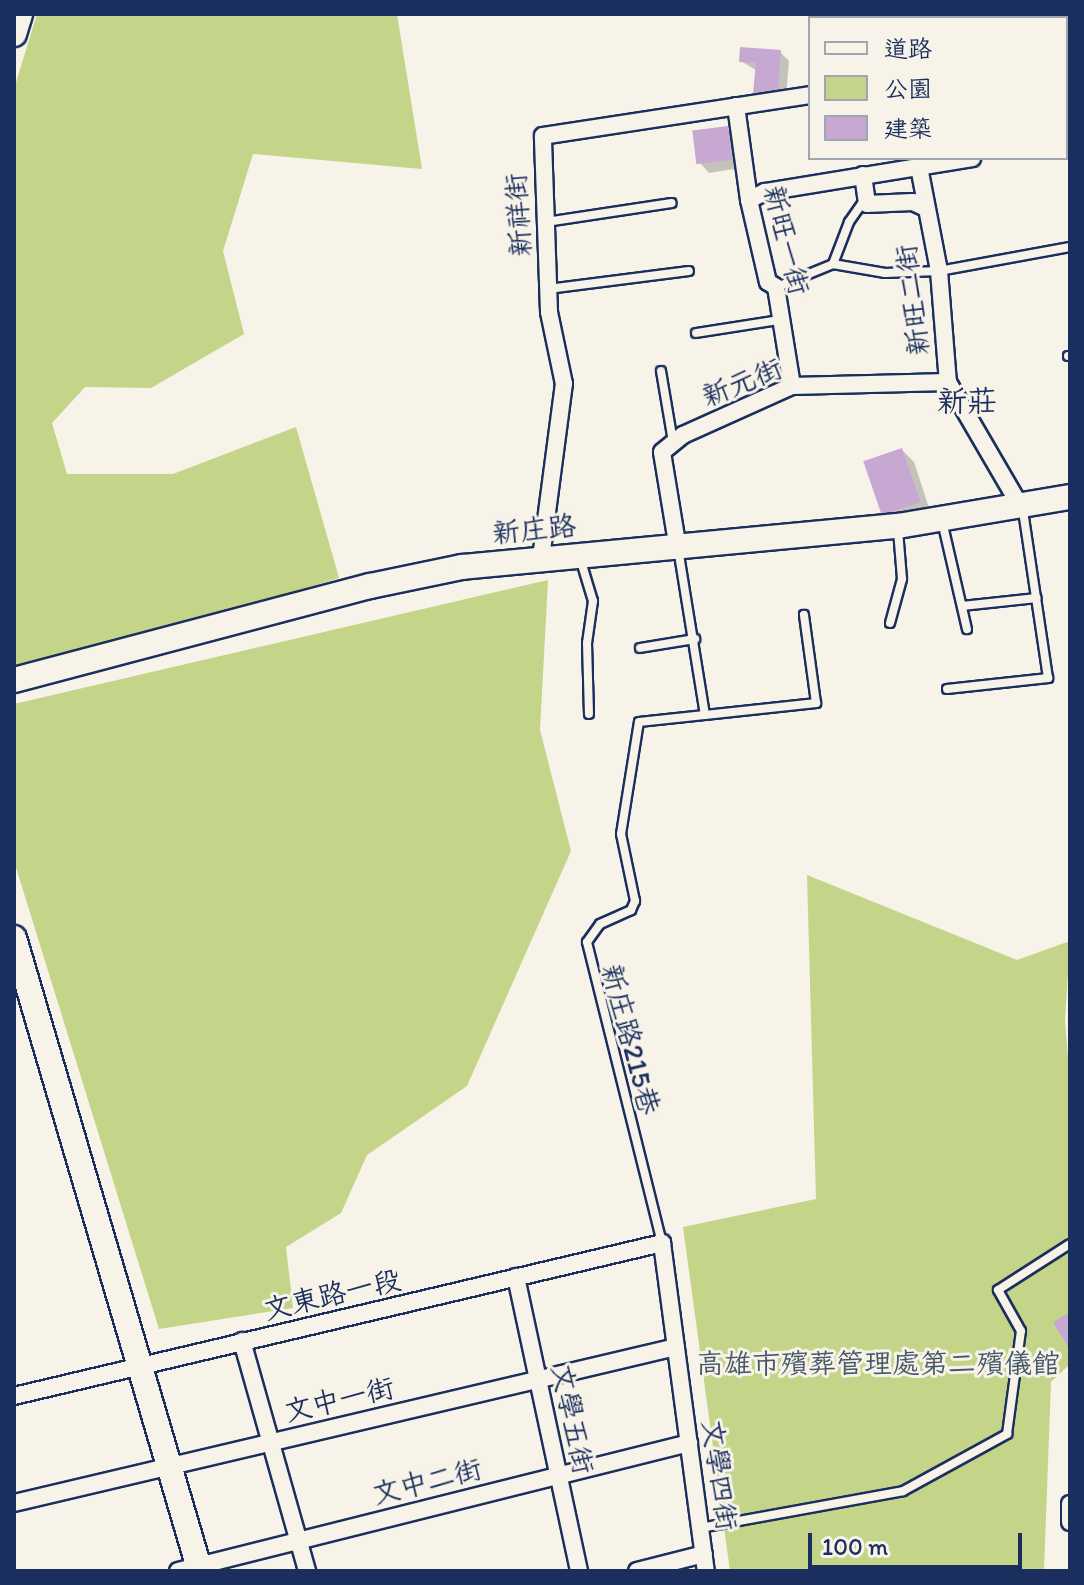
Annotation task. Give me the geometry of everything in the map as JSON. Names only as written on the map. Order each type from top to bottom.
[{"type":"street","points":[[14,34],[20,14]]},
{"type":"street","name":"新祥街","points":[[541,558],[564,384],[548,289],[543,136],[808,95]]},
{"type":"street","name":"新旺一街","points":[[736,106],[749,200],[768,282],[776,287],[792,386]]},
{"type":"street","points":[[749,200],[765,192],[960,160]]},
{"type":"street","name":"新旺二街","points":[[919,167],[939,271],[948,382],[1022,509]]},
{"type":"street","points":[[863,175],[866,198]]},
{"type":"street","name":"新旺二街","points":[[866,198],[867,204],[913,202],[926,208]]},
{"type":"street","name":"新元街","points":[[673,443],[792,386],[948,382]]},
{"type":"street","points":[[673,443],[662,452],[678,549]]},
{"type":"street","name":"新庄路","points":[[14,680],[370,586],[541,558],[678,549],[898,526],[1022,509],[1070,497]]},
{"type":"street","points":[[14,938],[143,1367],[170,1467],[192,1569]]},
{"type":"street","name":"文東路一段","points":[[14,1396],[662,1243]]},
{"type":"street","name":"文學四街","points":[[662,1243],[705,1562]]},
{"type":"street","name":"文學五街","points":[[516,1277],[579,1571]]},
{"type":"street","points":[[242,1341],[307,1571]]},
{"type":"street","name":"文中一街","points":[[14,1503],[676,1347]]},
{"type":"street","name":"文中二街","points":[[192,1569],[298,1539],[689,1443]]},
{"type":"street","points":[[1070,1504],[1070,1522]]},
{"type":"street","points":[[637,1571],[705,1562]]},
{"type":"lane","points":[[833,264],[849,222],[866,198]]},
{"type":"lane","points":[[546,222],[672,203]]},
{"type":"lane","points":[[776,287],[833,264],[885,273],[939,271],[1070,247]]},
{"type":"lane","points":[[548,289],[689,271]]},
{"type":"lane","points":[[696,333],[779,320]]},
{"type":"lane","points":[[661,371],[673,443]]},
{"type":"lane","points":[[947,689],[1048,678],[1022,509]]},
{"type":"lane","points":[[941,519],[967,629]]},
{"type":"lane","points":[[890,623],[902,579],[898,526]]},
{"type":"lane","points":[[678,549],[705,715],[816,703],[804,615]]},
{"type":"lane","points":[[579,554],[593,601],[587,643],[589,714]]},
{"type":"lane","points":[[962,606],[1037,598]]},
{"type":"lane","points":[[640,648],[695,639]]},
{"type":"lane","name":"新庄路215巷","points":[[662,1243],[587,942],[600,924],[631,910],[635,901],[621,834],[639,722],[705,715]]},
{"type":"lane","points":[[700,1528],[903,1491],[1007,1434],[1021,1331],[998,1290],[1070,1244]]},
{"type":"green space","points":[[37,14],[397,14],[422,169],[253,154],[223,251],[244,334],[151,388],[85,387],[52,423],[67,474],[173,474],[296,427],[339,578],[14,676],[14,89]]},
{"type":"green space","points":[[548,580],[540,730],[571,851],[467,1086],[367,1155],[341,1213],[286,1247],[293,1308],[159,1329],[14,861],[14,704]]},
{"type":"green space","name":"高雄市殯葬管理處第二殯儀館","points":[[807,875],[1017,960],[1070,941],[1065,1020],[1070,1085],[1070,1364],[1051,1382],[1044,1571],[730,1571],[683,1227],[816,1199]]},
{"type":"building","points":[[740,47],[781,50],[778,89],[753,93],[756,63],[739,62]]},
{"type":"building","points":[[728,126],[732,160],[696,164],[692,130]]},
{"type":"building","points":[[902,448],[921,502],[882,515],[863,461]]},
{"type":"building","points":[[1070,1312],[1070,1350],[1053,1322]]},
{"type":"district","name":"新莊","points":[[967,401]]}]
